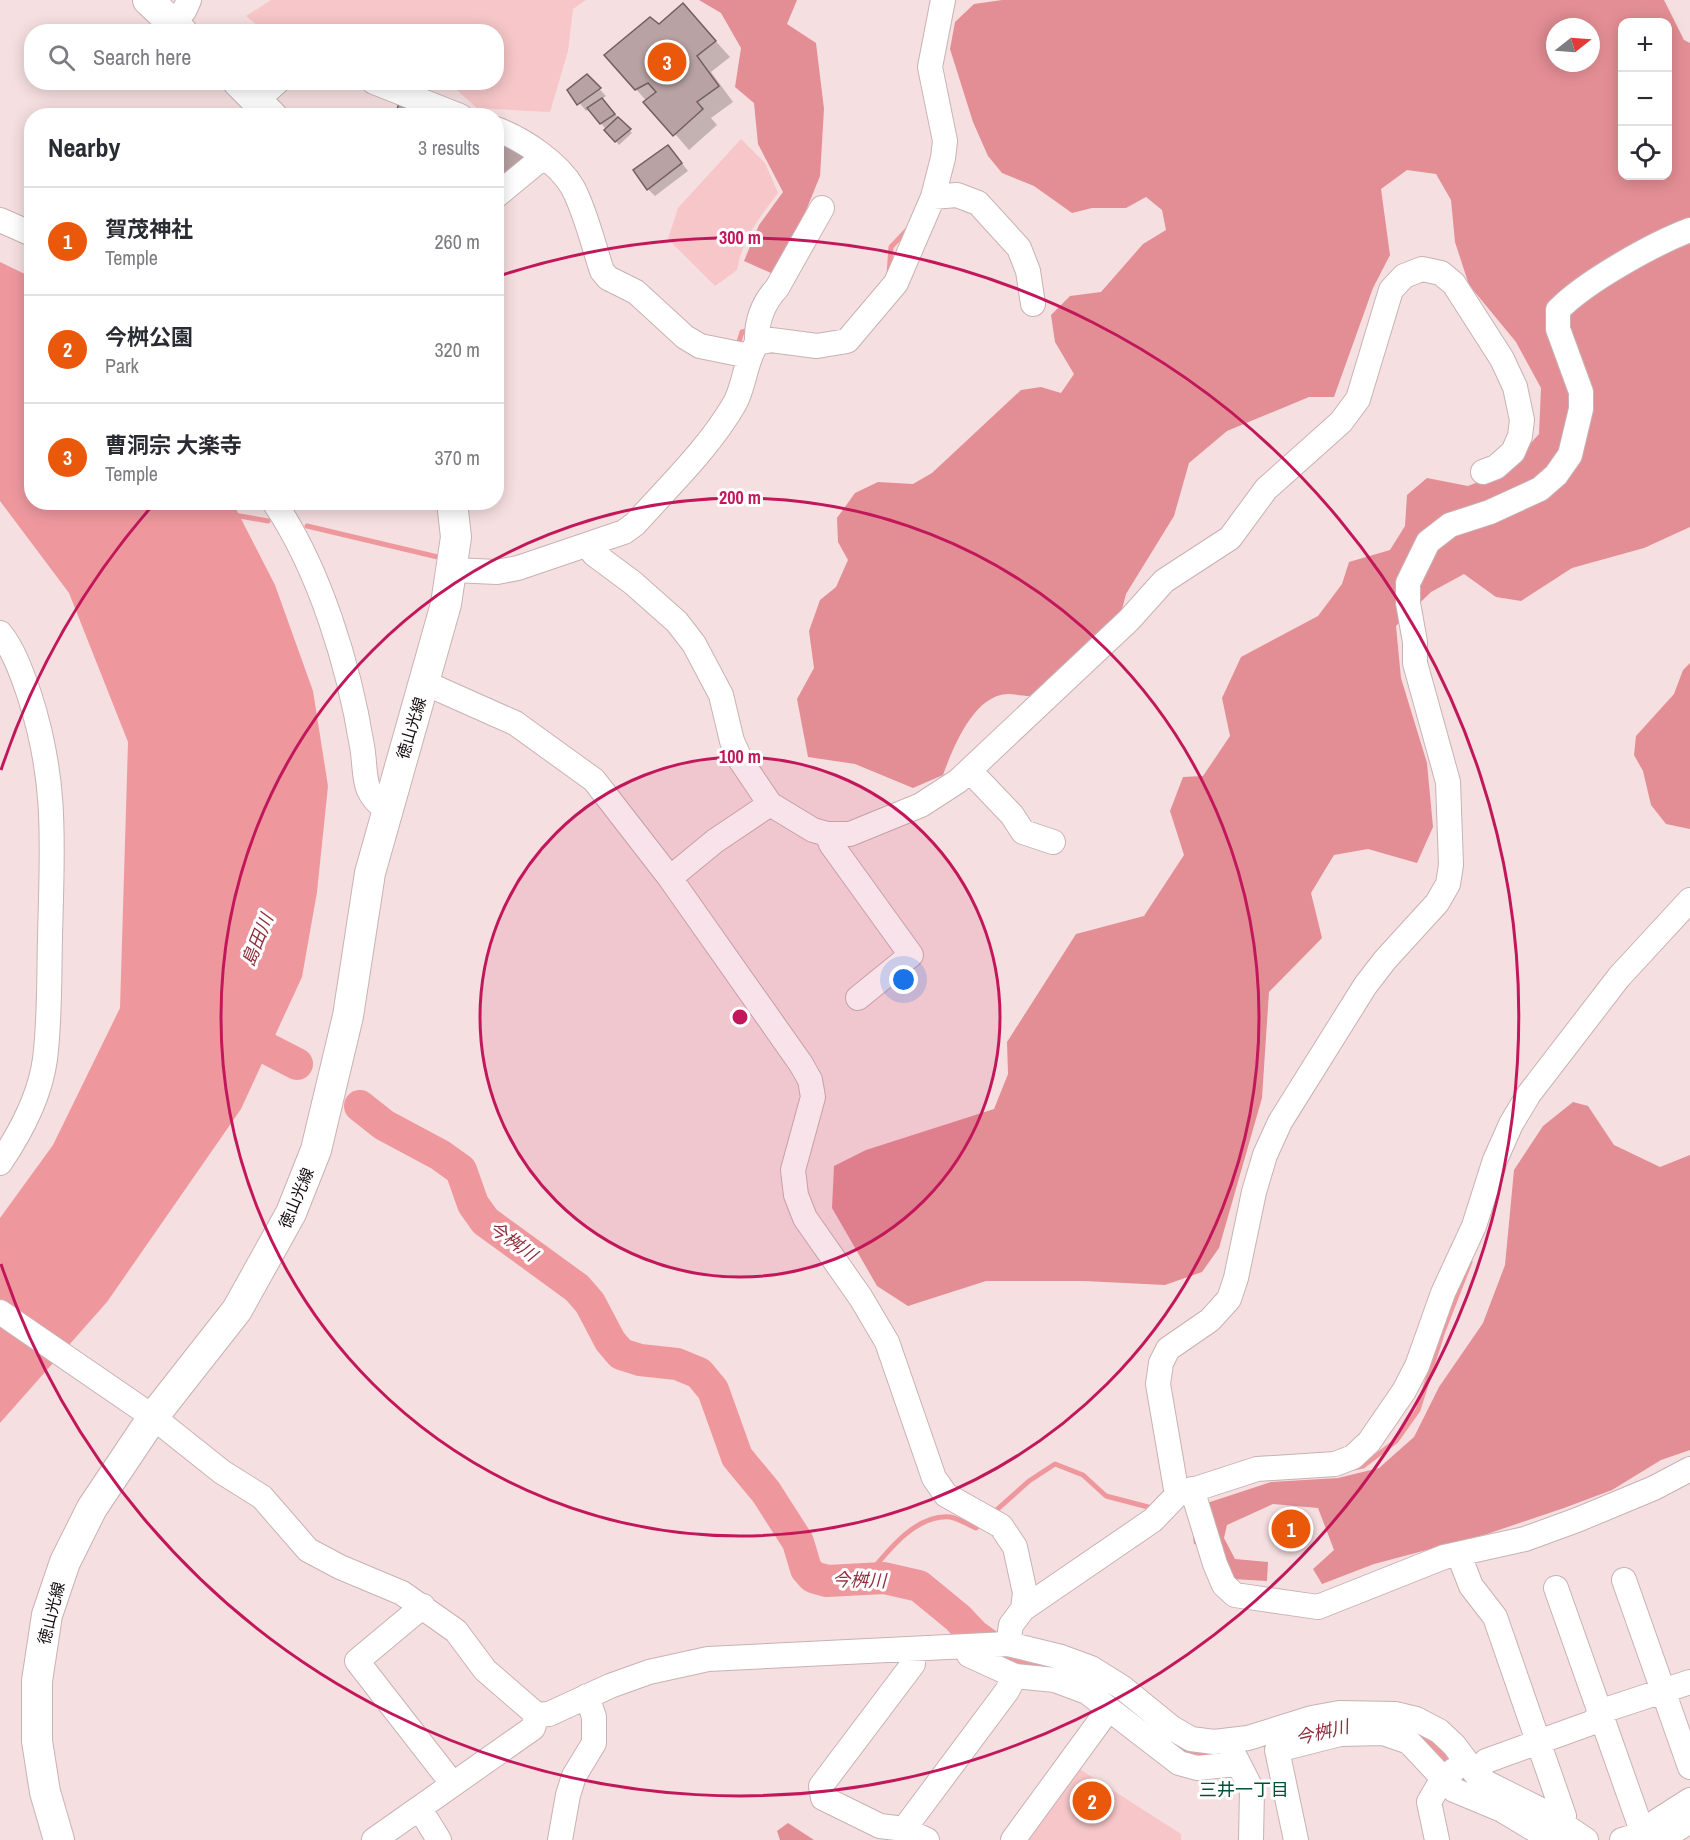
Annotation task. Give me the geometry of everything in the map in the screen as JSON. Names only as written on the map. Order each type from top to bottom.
[{"type":"main road","points":[[148,0],[181,18]]},
{"type":"main road","name":"徳山光線","points":[[59,1840],[45,1792],[37,1741],[37,1681],[47,1615],[65,1562],[92,1508],[146,1412],[186,1379],[237,1310],[291,1213],[316,1150],[348,1016],[370,873],[425,683],[453,570],[456,537],[453,510]]},
{"type":"street","points":[[504,132],[512,135],[559,170],[572,188],[602,271],[608,278],[636,292],[685,337],[700,346],[753,349],[771,340],[817,346],[847,341],[896,283],[933,197],[945,141],[930,67],[943,0]]},
{"type":"street","points":[[394,90],[440,108]]},
{"type":"street","points":[[504,189],[542,158]]},
{"type":"street","points":[[933,197],[957,195],[978,203],[1019,248],[1028,271],[1033,304]]},
{"type":"street","points":[[453,570],[497,572],[606,540],[635,524],[713,437],[736,400],[753,349],[761,312],[822,208]]},
{"type":"street","points":[[0,219],[24,230]]},
{"type":"street","points":[[1690,230],[1605,275],[1572,295],[1558,310],[1558,329],[1581,392],[1581,409],[1570,455],[1556,475],[1540,489],[1490,512],[1450,525],[1428,542],[1408,583],[1408,603],[1415,642],[1415,663],[1448,782],[1451,865],[1448,884],[1437,903],[1385,960],[1365,986],[1280,1122],[1265,1155],[1254,1192],[1236,1278],[1229,1299],[1210,1320],[1168,1348],[1161,1363],[1158,1384],[1185,1492],[1224,1585],[1235,1594],[1318,1607],[1444,1557],[1525,1539],[1577,1520],[1654,1488],[1690,1469]]},
{"type":"street","points":[[587,545],[677,622],[694,644],[721,695],[732,741],[741,761],[770,804],[813,830],[827,834],[850,834],[887,821],[921,805],[970,771],[1129,620],[1164,581],[1230,538],[1266,489],[1341,423],[1358,399],[1391,291],[1404,276],[1422,269],[1441,273],[1454,284],[1502,359],[1515,387],[1522,420],[1520,436],[1513,452],[1496,467],[1483,472]]},
{"type":"street","points":[[279,510],[291,531],[321,598],[351,695],[363,747],[366,784],[372,801],[387,810]]},
{"type":"street","points":[[0,633],[20,668],[40,728],[47,758],[53,820],[45,1060],[34,1102],[14,1142],[0,1163]]},
{"type":"street","points":[[425,683],[515,723],[594,780],[670,878],[810,1080],[813,1097],[793,1170],[796,1195],[804,1218],[861,1298],[887,1342],[934,1478],[946,1495],[1001,1526],[1015,1547],[1025,1593],[1023,1609]]},
{"type":"street","points":[[970,771],[1012,815],[1023,832],[1053,842]]},
{"type":"street","points":[[670,878],[715,841],[770,804]]},
{"type":"street","points":[[827,834],[831,844],[911,955],[858,998]]},
{"type":"street","points":[[1008,1644],[1011,1625],[1023,1609],[1153,1520],[1185,1492],[1257,1469],[1335,1464],[1353,1457],[1369,1442],[1404,1391],[1417,1366],[1443,1293],[1474,1226],[1495,1160],[1510,1125],[1529,1094],[1619,977],[1690,900]]},
{"type":"street","points":[[0,1312],[146,1412],[222,1472],[261,1497],[308,1550],[340,1567],[402,1593],[423,1606],[456,1631],[485,1670],[537,1715],[549,1714],[587,1696],[649,1672],[708,1659],[1008,1644],[1061,1657],[1090,1668],[1123,1688],[1172,1728],[1191,1738],[1214,1742],[1229,1741],[1339,1713],[1395,1714],[1416,1719],[1439,1731],[1487,1783],[1543,1811],[1557,1832]]},
{"type":"street","points":[[1459,1555],[1471,1586],[1495,1617],[1539,1741],[1564,1816],[1557,1832]]},
{"type":"street","points":[[1624,1580],[1690,1767]]},
{"type":"street","points":[[1556,1588],[1642,1837]]},
{"type":"street","points":[[423,1606],[357,1661],[452,1784]]},
{"type":"street","points":[[966,1647],[969,1654],[1015,1676],[1056,1680],[1087,1692],[1179,1763],[1197,1768],[1237,1764]]},
{"type":"street","points":[[912,1649],[914,1664],[821,1786],[823,1798],[880,1826],[904,1829],[927,1840]]},
{"type":"street","points":[[904,1829],[1015,1676]]},
{"type":"street","points":[[1437,1840],[1429,1802],[1443,1778],[1591,1723],[1608,1709],[1690,1682]]},
{"type":"street","points":[[560,1840],[571,1786],[594,1743],[594,1717],[587,1696]]},
{"type":"street","points":[[1013,1840],[1108,1710]]},
{"type":"street","points":[[374,1840],[533,1728],[537,1715]]},
{"type":"street","points":[[1296,1840],[1277,1750],[1326,1736],[1357,1732],[1383,1733],[1410,1742],[1454,1790],[1557,1832],[1587,1840]]},
{"type":"street","points":[[1229,1741],[1237,1764],[1252,1790],[1251,1840]]},
{"type":"street","points":[[1252,1790],[1284,1782]]},
{"type":"street","points":[[1642,1837],[1690,1800]]},
{"type":"street","points":[[420,1809],[439,1840]]},
{"type":"street","points":[[1642,1837],[1690,1821]]},
{"type":"shaded area","points":[[271,0],[586,0],[573,9],[568,51],[550,112],[477,108],[457,90],[504,90],[504,24],[256,24],[246,16]]},
{"type":"shaded area","points":[[699,0],[797,0],[787,24],[816,43],[824,109],[820,176],[805,213],[771,273],[744,261],[759,225],[783,192],[758,144],[754,103],[735,87],[741,48],[721,13]]},
{"type":"shaded area","points":[[1002,0],[1664,0],[1684,40],[1690,43],[1690,527],[1644,548],[1572,568],[1521,601],[1496,597],[1464,574],[1431,592],[1396,626],[1401,678],[1427,763],[1433,827],[1417,863],[1368,849],[1334,855],[1311,893],[1322,938],[1269,992],[1262,1098],[1219,1248],[1202,1272],[1165,1285],[1084,1281],[986,1281],[908,1306],[877,1286],[832,1208],[834,1166],[866,1150],[994,1109],[1008,1074],[1007,1042],[1076,934],[1144,916],[1184,855],[1170,811],[1183,777],[1203,776],[1230,736],[1222,698],[1241,657],[1318,616],[1342,584],[1349,562],[1390,550],[1405,526],[1407,495],[1427,478],[1468,486],[1506,471],[1539,434],[1541,388],[1516,342],[1469,285],[1455,242],[1451,200],[1436,174],[1407,170],[1381,189],[1390,255],[1373,288],[1334,397],[1309,397],[1227,431],[1189,463],[1174,516],[1126,594],[1119,621],[1061,673],[1030,696],[1007,694],[995,697],[984,704],[966,725],[952,751],[943,775],[913,788],[855,764],[808,757],[797,699],[814,668],[809,631],[820,600],[836,587],[848,560],[838,542],[837,518],[855,493],[878,482],[913,484],[932,473],[1021,390],[1041,387],[1061,393],[1074,374],[1055,342],[1051,315],[1070,296],[1101,292],[1143,244],[1166,230],[1162,210],[1146,197],[1126,208],[1092,208],[1072,213],[1034,186],[1002,173],[988,156],[973,122],[950,49],[955,22],[974,4]]},
{"type":"shaded area","points":[[741,139],[765,163],[778,193],[747,238],[737,270],[715,286],[668,239],[678,208]]},
{"type":"shaded area","points":[[1690,663],[1690,829],[1666,824],[1651,805],[1643,771],[1634,755],[1636,736],[1674,694],[1683,670]]},
{"type":"shaded area","points":[[1573,1102],[1588,1106],[1614,1145],[1660,1167],[1690,1155],[1690,1450],[1661,1460],[1612,1490],[1564,1508],[1487,1534],[1374,1564],[1322,1584],[1313,1569],[1334,1550],[1318,1508],[1273,1504],[1227,1525],[1224,1538],[1235,1559],[1268,1562],[1267,1581],[1232,1579],[1215,1548],[1194,1544],[1191,1520],[1207,1503],[1271,1482],[1338,1478],[1379,1468],[1414,1437],[1439,1387],[1483,1323],[1505,1265],[1514,1170],[1543,1126]]},
{"type":"shaded area","points":[[1078,1768],[1181,1834],[1181,1840],[1026,1840]]},
{"type":"shaded area","points":[[788,1823],[814,1840],[780,1840],[777,1831]]},
{"type":"water","name":"島田川","points":[[0,262],[24,274],[24,510],[237,510],[275,585],[313,691],[328,786],[317,892],[302,977],[241,1109],[107,1302],[0,1423],[0,1218],[53,1145],[120,1008],[128,742],[69,593],[0,501]]},
{"type":"building","points":[[683,3],[716,41],[697,56],[719,86],[697,102],[703,109],[673,136],[643,102],[656,92],[648,83],[635,90],[604,55],[650,17],[659,24]]},
{"type":"building","points":[[587,74],[601,88],[577,105],[567,90]]},
{"type":"building","points":[[602,98],[615,114],[600,124],[587,108]]},
{"type":"building","points":[[618,117],[631,129],[615,142],[604,130]]},
{"type":"building","points":[[511,141],[526,159],[504,176],[504,146]]},
{"type":"building","points":[[668,145],[682,163],[647,190],[633,170]]},
{"type":"waterway","points":[[889,275],[891,247],[909,228]]},
{"type":"waterway","points":[[737,348],[742,332],[751,330]]},
{"type":"waterway","points":[[234,515],[268,521]]},
{"type":"waterway","points":[[307,526],[442,558]]},
{"type":"waterway","name":"今桝川","points":[[231,1030],[297,1064]]},
{"type":"waterway","name":"今桝川","points":[[360,1106],[384,1125],[440,1155],[461,1170],[473,1204],[485,1221],[577,1288],[590,1303],[610,1341],[621,1354],[640,1360],[677,1364],[699,1373],[713,1390],[737,1457],[766,1492],[798,1542],[806,1569],[813,1577],[827,1581],[884,1578],[919,1586],[958,1618],[974,1635],[1003,1656],[1016,1663],[1060,1668],[1089,1682],[1121,1701],[1171,1746],[1199,1757],[1231,1753]]},
{"type":"waterway","points":[[1353,1468],[1363,1466],[1396,1441],[1418,1410],[1443,1331],[1470,1262]]},
{"type":"waterway","points":[[992,1514],[1029,1481],[1055,1464],[1083,1475],[1106,1496],[1152,1508]]},
{"type":"waterway","points":[[863,1581],[900,1538],[924,1522],[950,1517],[976,1528],[982,1522]]},
{"type":"waterway","name":"今桝川","points":[[1376,1724],[1407,1729],[1435,1744],[1443,1751],[1463,1781],[1476,1791]]},
{"type":"place","name":"曹洞宗 大楽寺","points":[[667,62]]},
{"type":"place","name":"賀茂神社","points":[[1291,1529]]},
{"type":"place","name":"今桝公園","points":[[1092,1801]]},
{"type":"district","name":"三井一丁目","points":[[1244,1789]]}]
